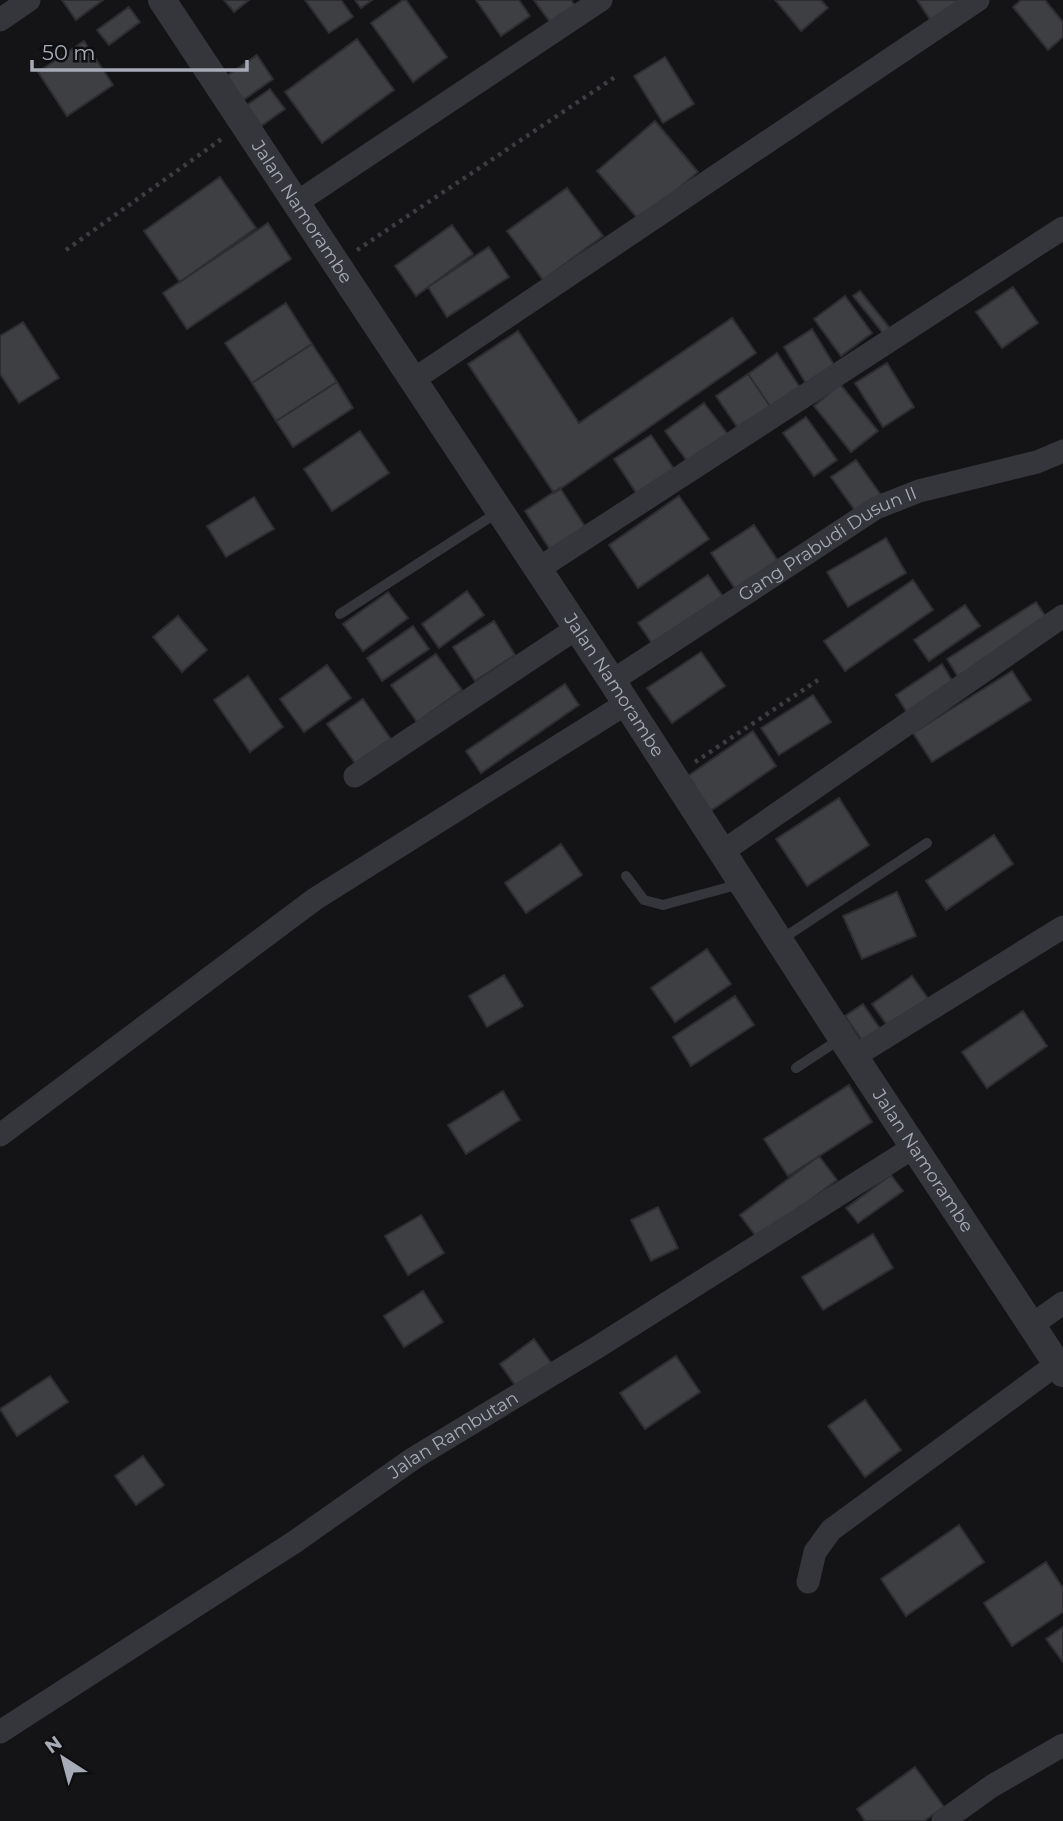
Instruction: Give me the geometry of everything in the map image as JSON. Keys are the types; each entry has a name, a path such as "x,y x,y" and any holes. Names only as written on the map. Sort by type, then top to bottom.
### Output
{"street":[{"path":"0,20 29,0"},
{"name":"Jalan Namorambe","path":"162,0 577,628 1060,1368"},
{"path":"296,203 601,0"},
{"path":"413,380 978,0"},
{"path":"538,569 1063,228"},
{"name":"Gang Prabudi Dusun II","path":"0,1135 315,899 619,692 876,508 919,491 1037,463 1063,451"},
{"path":"722,852 1063,616"},
{"path":"355,776 577,628"},
{"path":"848,1047 1063,927"},
{"name":"Jalan Rambutan","path":"0,1732 293,1543 414,1458 608,1340 914,1147"},
{"path":"1032,1325 1063,1303"},
{"path":"808,1582 815,1552 831,1530 1060,1368"},
{"path":"943,1821 992,1786 1063,1745"}],"lane":[{"path":"340,614 500,511"},
{"path":"779,941 927,843"},
{"path":"626,876 644,900 663,905 742,883"},
{"path":"796,1068 848,1047"}],"path":[{"path":"336,264 615,77"},
{"path":"66,250 243,124"},
{"path":"674,776 817,680"}],"building":[{"path":"62,0 103,0 76,20"},
{"path":"224,0 249,0 234,12"},
{"path":"305,0 341,0 353,17 329,33"},
{"path":"355,0 372,0 361,8"},
{"path":"406,0 447,57 413,82 371,23"},
{"path":"476,0 519,0 530,16 501,36"},
{"path":"534,0 571,0 576,7 552,25"},
{"path":"775,0 821,0 828,8 801,31"},
{"path":"917,0 968,0 933,24"},
{"path":"1021,0 1045,0 1063,22 1063,37 1048,50 1013,7"},
{"path":"129,7 140,22 109,45 97,30"},
{"path":"357,39 394,90 322,143 285,92"},
{"path":"84,41 113,85 67,116 38,72"},
{"path":"257,55 273,79 242,101 225,77"},
{"path":"665,57 694,104 663,123 634,76"},
{"path":"270,89 285,109 261,126 247,105"},
{"path":"655,121 698,172 640,221 597,171"},
{"path":"220,177 256,228 180,282 144,231"},
{"path":"567,188 603,236 543,280 507,231"},
{"path":"268,223 291,259 187,329 163,293"},
{"path":"452,225 473,254 416,296 395,266"},
{"path":"489,247 509,277 447,317 428,287"},
{"path":"1013,287 1038,323 1002,348 976,312"},
{"path":"860,291 893,332 886,337 853,296"},
{"path":"845,296 872,333 841,356 814,319"},
{"path":"286,303 312,344 252,383 225,343"},
{"path":"732,318 756,353 554,493 468,364 518,331 579,423"},
{"path":"23,322 59,378 19,403 0,374 0,336"},
{"path":"812,329 839,373 810,390 784,347"},
{"path":"312,344 337,382 276,421 252,383"},
{"path":"777,353 803,392 774,412 748,374"},
{"path":"887,363 914,407 883,427 855,383"},
{"path":"748,374 774,412 742,434 716,396"},
{"path":"337,382 353,408 293,447 276,421"},
{"path":"840,384 878,431 851,452 814,406"},
{"path":"704,403 729,436 690,465 665,431"},
{"path":"806,417 837,460 814,476 783,433"},
{"path":"360,431 389,473 332,511 304,469"},
{"path":"651,435 676,472 639,497 614,459"},
{"path":"856,460 881,495 856,512 831,477"},
{"path":"560,488 586,528 551,551 525,511"},
{"path":"679,496 709,539 638,588 609,545"},
{"path":"254,497 274,529 226,557 207,526"},
{"path":"754,525 780,564 738,593 711,553"},
{"path":"886,538 906,573 848,607 827,572"},
{"path":"708,575 726,601 656,649 638,623"},
{"path":"913,580 933,610 845,671 824,641"},
{"path":"467,591 484,615 439,648 422,624"},
{"path":"388,592 408,618 363,651 343,624"},
{"path":"1036,602 1050,623 960,680 947,659"},
{"path":"965,605 980,626 929,661 914,640"},
{"path":"178,616 207,650 182,672 153,637"},
{"path":"494,621 515,655 475,681 453,647"},
{"path":"413,626 429,649 382,681 367,658"},
{"path":"701,652 725,686 672,723 647,688"},
{"path":"436,654 462,690 417,722 391,685"},
{"path":"942,664 956,687 910,717 896,695"},
{"path":"327,665 351,698 304,732 280,699"},
{"path":"1012,671 1031,700 932,762 913,733"},
{"path":"248,676 283,727 250,752 214,700"},
{"path":"565,684 579,705 481,773 466,751"},
{"path":"813,695 831,722 779,755 761,728"},
{"path":"363,699 391,739 355,763 327,724"},
{"path":"753,731 776,766 709,812 685,778"},
{"path":"839,798 869,845 807,886 776,839"},
{"path":"994,835 1013,864 946,910 926,881"},
{"path":"561,844 582,875 526,913 505,883"},
{"path":"897,892 916,936 862,959 843,916"},
{"path":"707,949 731,984 675,1022 651,988"},
{"path":"504,975 523,1006 487,1027 469,996"},
{"path":"912,976 932,1004 892,1032 872,1004"},
{"path":"735,996 754,1025 691,1066 673,1037"},
{"path":"863,1004 881,1030 863,1042 845,1016"},
{"path":"1023,1011 1047,1046 987,1088 962,1052"},
{"path":"849,1085 872,1122 788,1176 764,1139"},
{"path":"503,1091 520,1120 466,1154 448,1125"},
{"path":"819,1156 837,1180 758,1239 740,1215"},
{"path":"891,1175 903,1191 858,1223 846,1208"},
{"path":"658,1207 678,1248 651,1261 631,1220"},
{"path":"421,1215 444,1253 408,1275 385,1236"},
{"path":"873,1234 893,1268 823,1310 802,1277"},
{"path":"423,1291 443,1322 404,1347 384,1316"},
{"path":"534,1339 554,1367 520,1392 500,1364"},
{"path":"676,1356 700,1392 645,1429 620,1393"},
{"path":"50,1376 68,1402 17,1436 0,1409"},
{"path":"865,1400 901,1450 865,1477 828,1426"},
{"path":"143,1456 164,1485 136,1505 115,1476"},
{"path":"959,1525 984,1562 906,1616 881,1579"},
{"path":"1046,1562 1063,1588 1063,1612 1012,1646 984,1603"},
{"path":"1063,1627 1063,1662 1046,1639"},
{"path":"915,1767 944,1807 924,1821 865,1821 857,1809"}]}
